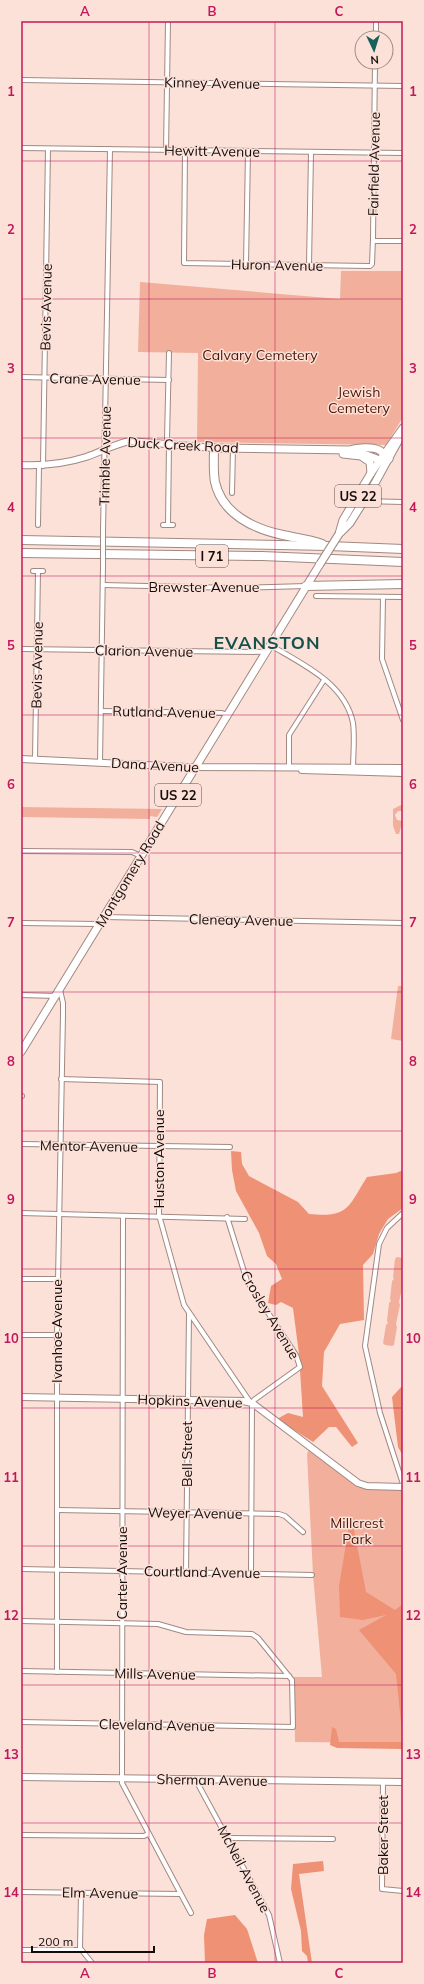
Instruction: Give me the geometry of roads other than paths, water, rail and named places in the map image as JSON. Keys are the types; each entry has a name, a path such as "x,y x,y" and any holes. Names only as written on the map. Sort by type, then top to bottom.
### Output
{"highway":[{"path":"214,448 216,484 226,503 236,515 260,529 285,536 311,539 329,546"},
{"name":"I 71","path":"21,540 329,546 403,549"},
{"name":"I 71","path":"21,553 262,556 403,562"},
{"path":"306,586 403,584"}],"main road":[{"name":"Montgomery Road","path":"21,1052 306,586 339,534 350,523 403,428"},
{"name":"Montgomery Road","path":"339,534 343,520 371,473 385,459 403,432"},
{"name":"Duck Creek Road","path":"214,448 349,450 385,459"},
{"path":"330,450 341,454 365,458 370,462 371,473"}],"street":[{"path":"166,150 168,21"},
{"name":"Fairfield Avenue","path":"370,266 372,264 373,241 375,70"},
{"name":"Kinney Avenue","path":"21,80 403,86"},
{"name":"Hewitt Avenue","path":"21,148 403,154"},
{"name":"Bevis Avenue","path":"38,525 45,377 48,149"},
{"name":"Trimble Avenue","path":"100,763 110,149"},
{"name":"Huron Avenue","path":"185,151 184,263 370,266"},
{"path":"246,264 248,152"},
{"path":"309,265 311,153"},
{"path":"373,241 403,241"},
{"path":"168,525 169,444 167,439 169,353"},
{"name":"Crane Avenue","path":"21,377 168,380"},
{"name":"Duck Creek Road","path":"21,465 41,466 74,461 130,441 214,448"},
{"path":"232,493 233,448"},
{"path":"363,501 403,502"},
{"name":"Bevis Avenue","path":"33,571 41,571 37,649 35,759"},
{"name":"Brewster Avenue","path":"103,585 236,588 306,586"},
{"path":"316,596 403,597"},
{"path":"383,597 382,659 403,720"},
{"path":"270,645 324,680 340,694 351,716 354,733 353,770"},
{"name":"Clarion Avenue","path":"21,649 266,652"},
{"path":"288,768 289,735 324,680"},
{"name":"Rutland Avenue","path":"101,711 222,713 227,715"},
{"name":"Dana Avenue","path":"21,759 195,767 288,768 314,771 403,768"},
{"name":"Dana Avenue","path":"353,770 403,773"},
{"path":"21,851 132,852 141,856"},
{"name":"Cleneay Avenue","path":"104,918 403,923"},
{"path":"21,923 99,924"},
{"path":"21,996 58,993"},
{"name":"Ivanhoe Avenue","path":"57,1672 56,1570 58,1214 63,1002 58,993"},
{"name":"Huston Avenue","path":"61,1079 160,1082 159,1215 184,1305 252,1403"},
{"name":"Mentor Avenue","path":"21,1144 230,1147"},
{"path":"21,1213 123,1216 159,1215 245,1219"},
{"path":"403,1213 387,1228 380,1244 365,1346 380,1413 403,1485"},
{"name":"Carter Avenue","path":"123,1216 121,1571 122,1779 123,1787 191,1914"},
{"name":"Crosley Avenue","path":"227,1217 247,1281 296,1355 300,1367 252,1403"},
{"path":"21,1279 58,1279"},
{"name":"Bell Street","path":"186,1572 186,1400 189,1313"},
{"path":"21,1335 57,1335"},
{"name":"Hopkins Avenue","path":"21,1397 243,1401 252,1403 358,1483 367,1486 403,1485"},
{"path":"251,1573 252,1403"},
{"name":"Weyer Avenue","path":"57,1510 281,1514 303,1532"},
{"name":"Courtland Avenue","path":"21,1569 312,1575"},
{"path":"21,1622 158,1624 186,1632 252,1634 258,1638 289,1676"},
{"name":"Mills Avenue","path":"21,1671 289,1676"},
{"name":"Cleveland Avenue","path":"21,1722 293,1727 292,1680 289,1676"},
{"name":"Sherman Avenue","path":"21,1777 403,1782"},
{"name":"McNeil Avenue","path":"199,1780 200,1786 269,1915 280,1963"},
{"name":"Baker Street","path":"383,1782 382,1889 403,1891"},
{"path":"21,1835 144,1836 148,1834"},
{"path":"228,1838 333,1839"},
{"name":"Elm Avenue","path":"21,1892 180,1894"},
{"path":"81,1893 81,1950 92,1963"},
{"path":"21,1950 81,1950"}],"district":[{"name":"EVANSTON","path":"267,642"}],"park label":[{"name":"Calvary Cemetery","path":"260,355"},
{"name":"Jewish Cemetery","path":"359,400"},
{"name":"Millcrest Park","path":"357,1532"}]}
